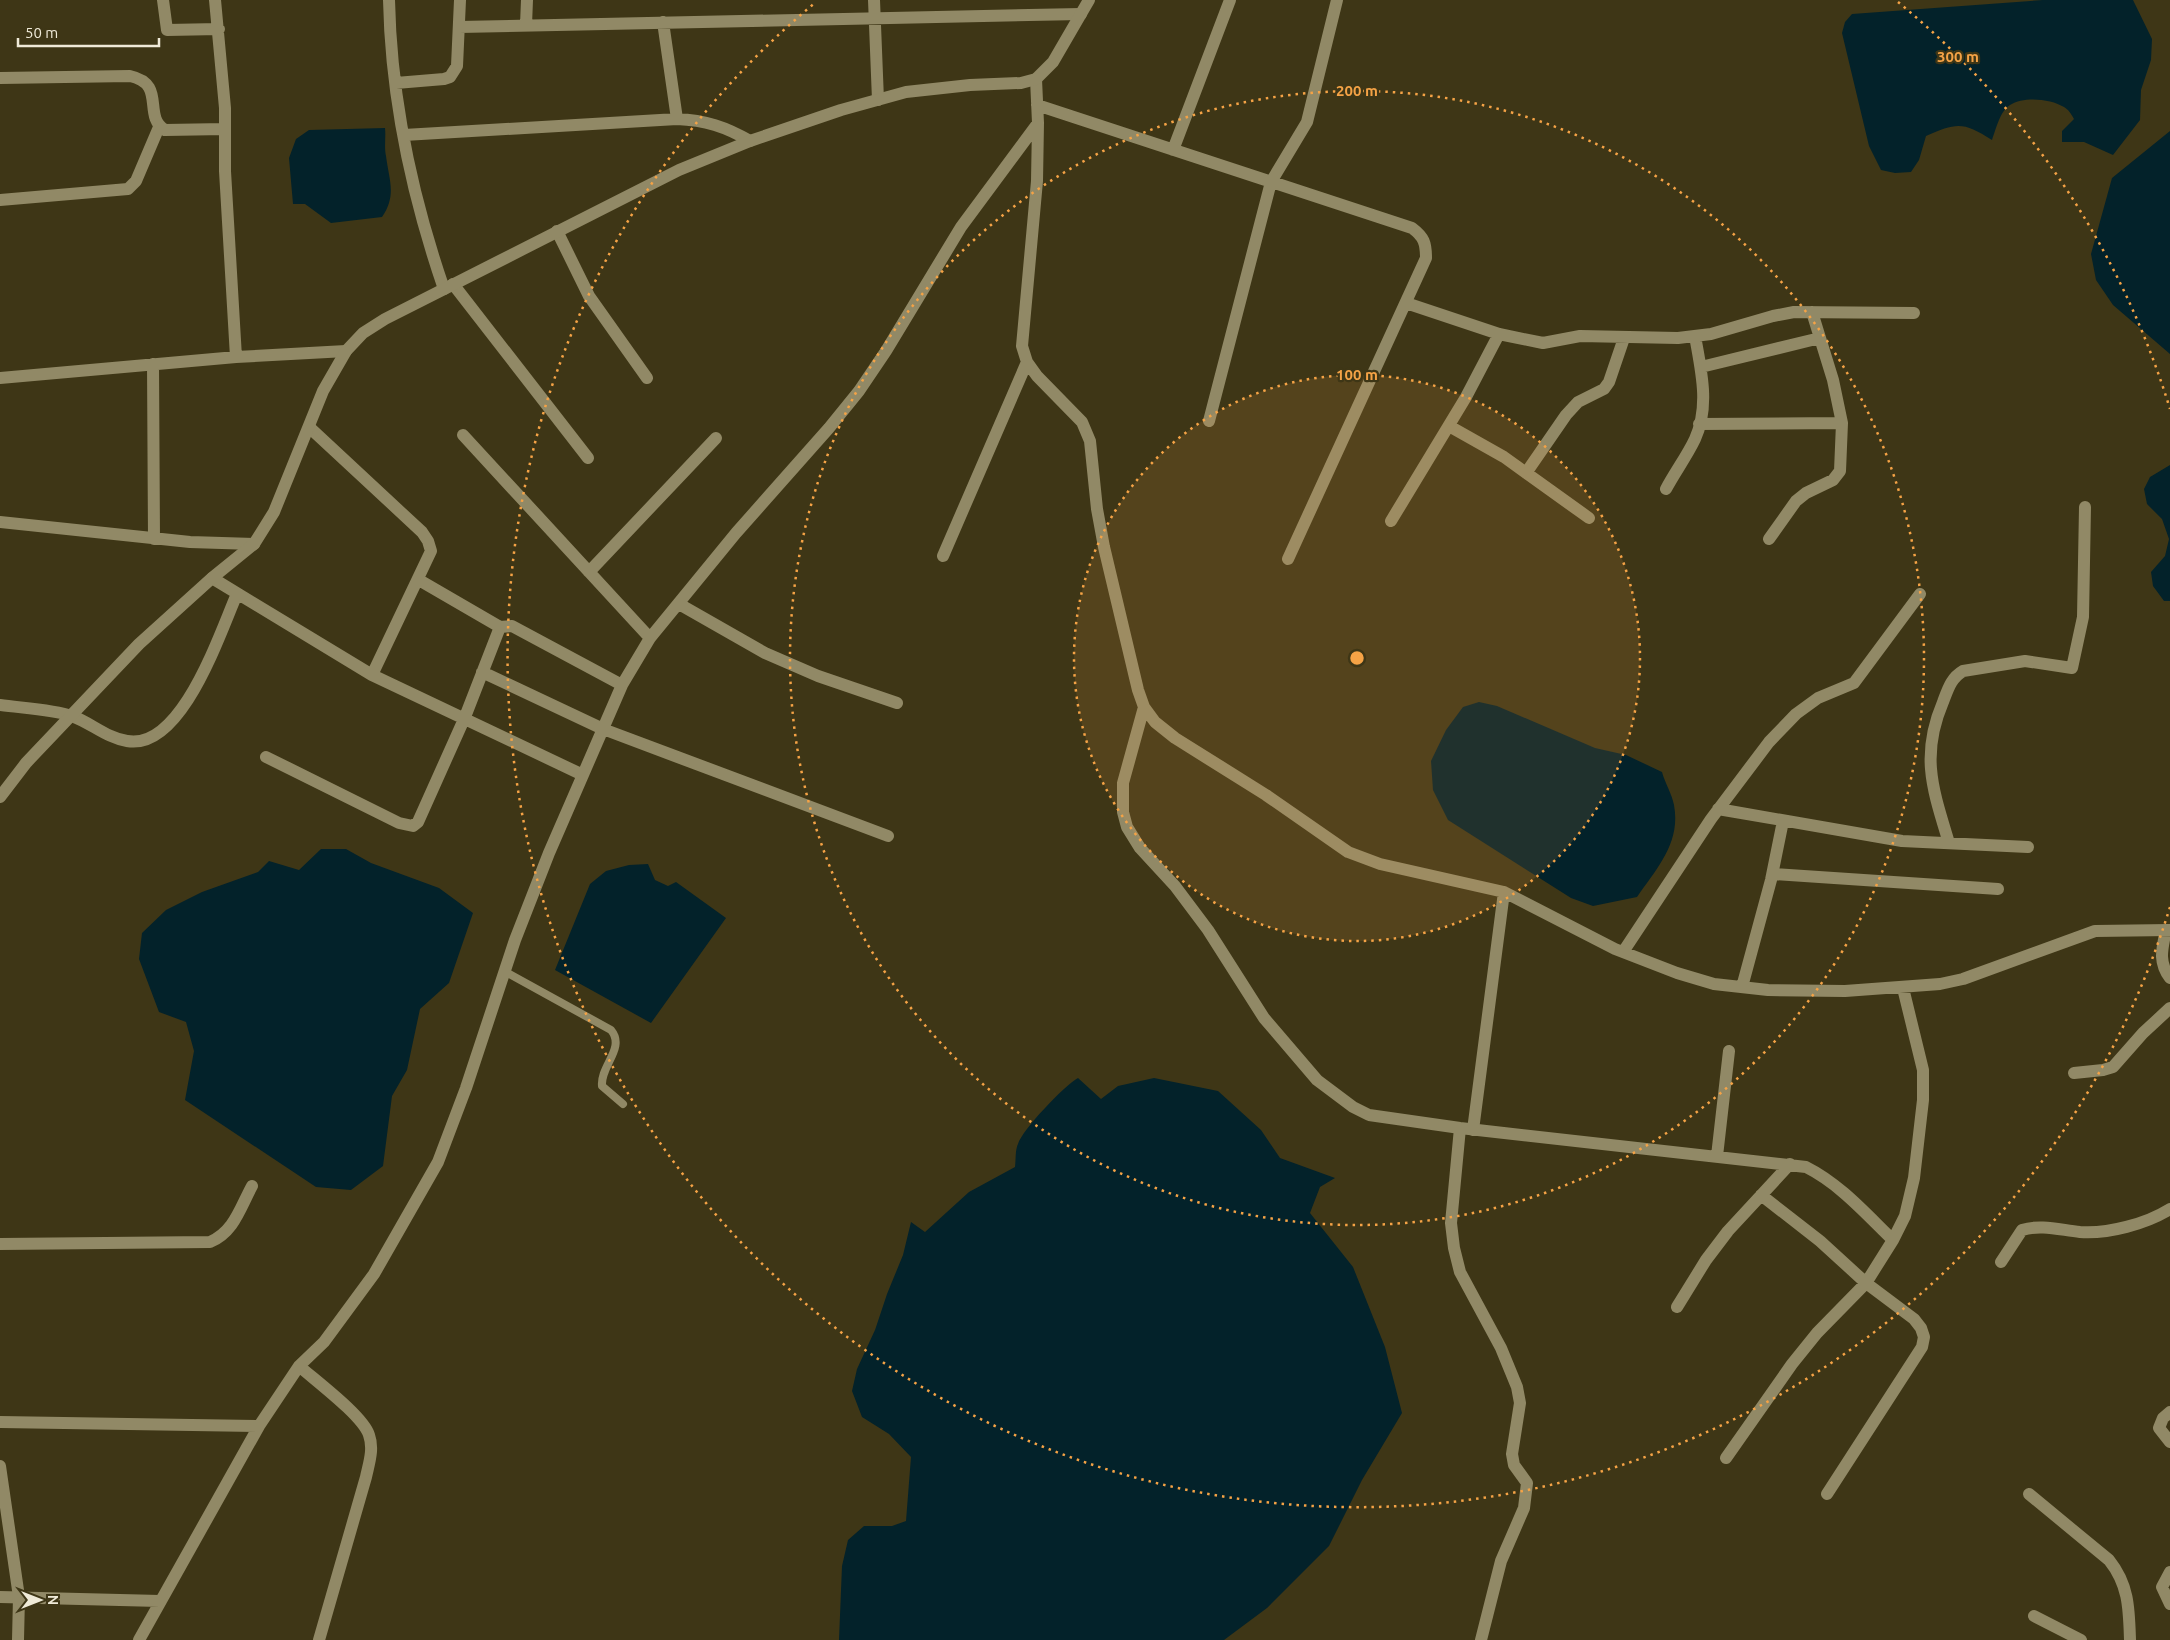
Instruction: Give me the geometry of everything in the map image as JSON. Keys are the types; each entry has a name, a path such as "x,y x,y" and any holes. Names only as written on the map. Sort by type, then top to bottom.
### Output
{"street":[{"path":"163,0 168,30 219,28"},
{"path":"215,0 219,28 225,129 236,357"},
{"path":"389,0 390,35 396,83 418,207 448,287 588,458"},
{"path":"396,83 450,77 457,66 460,0"},
{"path":"526,25 527,0"},
{"path":"874,0 878,100"},
{"path":"0,797 26,763 139,644 212,578 254,544 274,512 323,390 346,351 370,328 679,170 750,141 840,110 906,92 970,85 1021,83 1036,79 1053,62 1089,0"},
{"path":"1173,150 1230,0"},
{"path":"1209,421 1271,182 1307,122 1337,0"},
{"path":"459,27 1081,14"},
{"path":"664,22 677,119"},
{"path":"0,78 130,76 140,78 151,88 159,126 136,182 128,189 0,200"},
{"path":"1036,79 1038,122 1037,182 1022,346 1027,362 1037,376 1082,422 1090,441 1097,509 1104,547 1144,706 1155,722 1174,738 1266,795 1348,852 1380,864 1504,892 1622,952 1700,980 1768,990 1845,991 1902,988 1964,979 2095,931 2168,930 2161,950 2161,961 2170,978"},
{"path":"1037,105 1412,228 1422,235 1426,244 1426,258 1288,558"},
{"path":"404,135 677,119 713,123 750,141"},
{"path":"139,1640 259,1426 299,1366 324,1342 374,1274 438,1162 466,1088 504,971 542,870 622,685 650,638 736,533 859,391 886,351 961,227 1038,122"},
{"path":"159,126 171,131 225,129"},
{"path":"557,231 589,296 647,378"},
{"path":"1406,303 1499,334 1543,343 1580,336 1678,338 1711,334 1773,316 1812,312 1914,313"},
{"path":"1769,539 1796,501 1838,476 1842,423 1833,380 1812,312"},
{"path":"1392,521 1449,426 1499,334"},
{"path":"1666,489 1695,438 1703,403 1701,367 1695,336"},
{"path":"1526,473 1566,414 1578,402 1604,388 1609,382 1624,338"},
{"path":"1701,367 1820,338"},
{"path":"0,378 236,357 346,351"},
{"path":"943,556 1027,362"},
{"path":"153,364 154,539"},
{"path":"1699,424 1842,423"},
{"path":"1449,426 1504,457 1589,518"},
{"path":"309,427 422,532 428,541 431,551 419,580 372,675"},
{"path":"463,435 650,638"},
{"path":"589,572 716,438"},
{"path":"1949,843 1936,800 1930,763 1930,744 1936,719 1955,676 1963,671 2025,661 2072,668 2083,617 2085,507"},
{"path":"0,522 154,539 254,544"},
{"path":"212,578 372,675 583,774"},
{"path":"419,580 500,627 512,626 622,685"},
{"path":"0,705 71,716 115,738 130,742 148,738 166,726 182,710 195,689 237,594"},
{"path":"1622,952 1718,809 1769,742 1796,714 1818,698 1854,682 1920,594"},
{"path":"678,604 765,653 818,676 897,702"},
{"path":"266,757 398,823 413,826 418,822 465,717 500,627"},
{"path":"482,672 603,729 888,836"},
{"path":"1144,706 1123,783 1123,812 1127,827 1140,848 1175,886 1208,930 1264,1018 1317,1080 1352,1107 1369,1114 1467,1129 1806,1167 1821,1175 1851,1199 1893,1240"},
{"path":"1718,809 1894,840 2028,847"},
{"path":"1742,987 1773,874 1783,821"},
{"path":"1773,874 1998,889"},
{"path":"1481,1640 1501,1561 1524,1508 1527,1483 1514,1465 1512,1454 1520,1403 1517,1388 1501,1348 1460,1272 1454,1248 1451,1223 1504,892"},
{"path":"1726,1458 1792,1364 1818,1333 1866,1283 1893,1240 1905,1216 1914,1178 1923,1100 1923,1070 1902,988"},
{"path":"2074,1073 2104,1070 2113,1067 2143,1033 2170,1008"},
{"path":"1717,1156 1729,1051"},
{"path":"1676,1306 1706,1260 1728,1231 1790,1164"},
{"path":"0,1244 210,1242 223,1236 232,1225 252,1186"},
{"path":"1761,1195 1820,1241 1866,1283 1914,1319 1921,1328 1924,1337 1922,1347 1827,1494"},
{"path":"2001,1262 2022,1230 2044,1227 2082,1232 2105,1230 2156,1217 2170,1209"},
{"path":"299,1366 361,1421 369,1434 372,1452 319,1640"},
{"path":"2170,1412 2163,1418 2159,1428 2170,1442"},
{"path":"0,1422 259,1426"},
{"path":"0,1466 19,1597 18,1640"},
{"path":"2029,1494 2109,1560 2119,1573 2125,1587 2129,1608 2130,1640"},
{"path":"2170,1572 2166,1576 2162,1587 2164,1596 2170,1604"},
{"path":"0,1597 160,1600"},
{"path":"2034,1616 2082,1640"}],"lane":[{"path":"504,971 611,1030 616,1036 617,1042 602,1071 602,1086 623,1104"}],"water":[{"path":"2043,0 2133,0 2152,39 2151,60 2141,90 2140,120 2113,155 2084,142 2062,142 2062,131 2074,119 2070,112 2059,104 2045,100 2023,100 2010,105 2004,111 1992,140 1967,127 1953,126 1945,128 1926,136 1919,160 1911,172 1895,173 1881,170 1869,146 1842,33 1845,22 1852,14"},
{"path":"385,128 385,153 391,194 387,209 382,217 331,223 305,204 293,204 289,158 296,139 309,130"},
{"path":"2170,131 2170,354 2113,305 2096,280 2091,254 2112,178"},
{"path":"2170,465 2170,601 2164,601 2153,586 2151,572 2165,556 2169,539 2162,519 2147,504 2144,489 2150,477"},
{"path":"1479,702 1497,706 1595,748 1626,755 1662,772 1674,805 1674,831 1666,854 1637,897 1593,906 1571,898 1448,820 1433,790 1431,761 1446,730 1463,707"},
{"path":"321,849 346,849 371,863 439,888 473,913 449,983 420,1009 407,1070 392,1096 383,1166 351,1190 316,1187 185,1100 194,1051 186,1022 159,1012 139,959 142,933 166,910 202,892 258,872 269,861 299,870"},
{"path":"648,864 655,880 668,886 676,882 726,918 651,1023 555,970 590,884 606,871 629,865"},
{"path":"1078,1078 1101,1099 1118,1086 1154,1078 1218,1091 1261,1130 1280,1158 1335,1178 1320,1187 1310,1213 1353,1267 1385,1347 1402,1413 1362,1480 1329,1546 1267,1608 1224,1640 839,1640 842,1566 848,1540 864,1526 892,1526 906,1521 911,1457 889,1434 862,1417 852,1391 857,1369 875,1330 903,1255 911,1222 925,1232 969,1192 1015,1167 1017,1146 1021,1137 1054,1098"}]}
